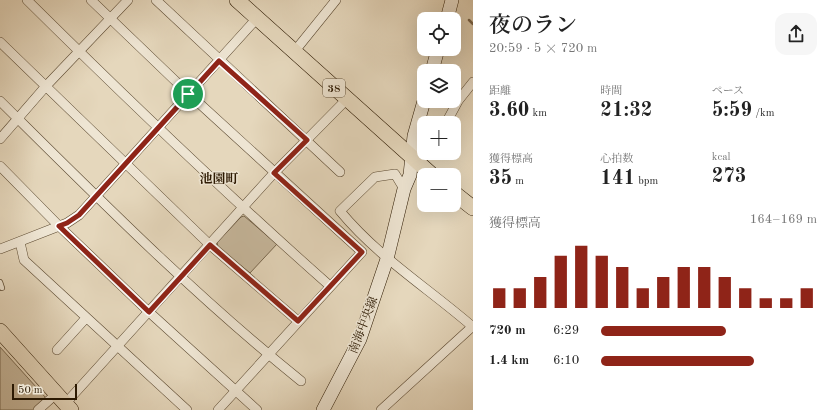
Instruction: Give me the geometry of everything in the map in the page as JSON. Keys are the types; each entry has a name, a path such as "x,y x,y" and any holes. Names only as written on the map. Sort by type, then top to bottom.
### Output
{"main road":[{"name":"38","path":"243,2 294,52 424,168"},
{"path":"461,199 473,208"},
{"path":"0,331 64,403"}],"street":[{"path":"27,0 158,129 243,209 330,286"},
{"path":"91,0 188,94 362,252 218,410"},
{"path":"0,139 46,86 128,0"},
{"path":"156,0 219,61 307,140 340,172"},
{"path":"294,52 336,0"},
{"path":"449,12 452,0"},
{"path":"0,249 67,223 79,215 258,17"},
{"path":"0,42 210,245 298,321"},
{"path":"450,116 458,101 473,82"},
{"path":"38,410 64,403 149,312 274,173 347,98"},
{"path":"0,101 96,196 181,276 268,354 301,381"},
{"path":"413,158 414,136 422,108"},
{"name":"南海中央線","path":"323,410 360,338 387,259 404,189 410,175 413,158"},
{"path":"0,166 59,226 149,312 257,410"},
{"path":"329,223 375,177 395,174 404,189"},
{"path":"340,211 358,233 387,259 473,326 381,410"},
{"path":"20,242 24,260 187,410"},
{"path":"57,350 86,318"}],"lane":[{"path":"0,282 2,288"}],"shaded area":[{"path":"244,216 277,244 250,273 218,247 217,242 241,217"},
{"path":"0,347 46,398 33,410 0,410"}],"waterway":[{"path":"469,20 473,24"}],"district":[{"name":"池園町","path":"219,178"}],"route":[{"path":"219,61 307,140 274,173 362,252 298,321 210,245 149,312 59,226 67,223 79,215 188,94 219,61"}]}
